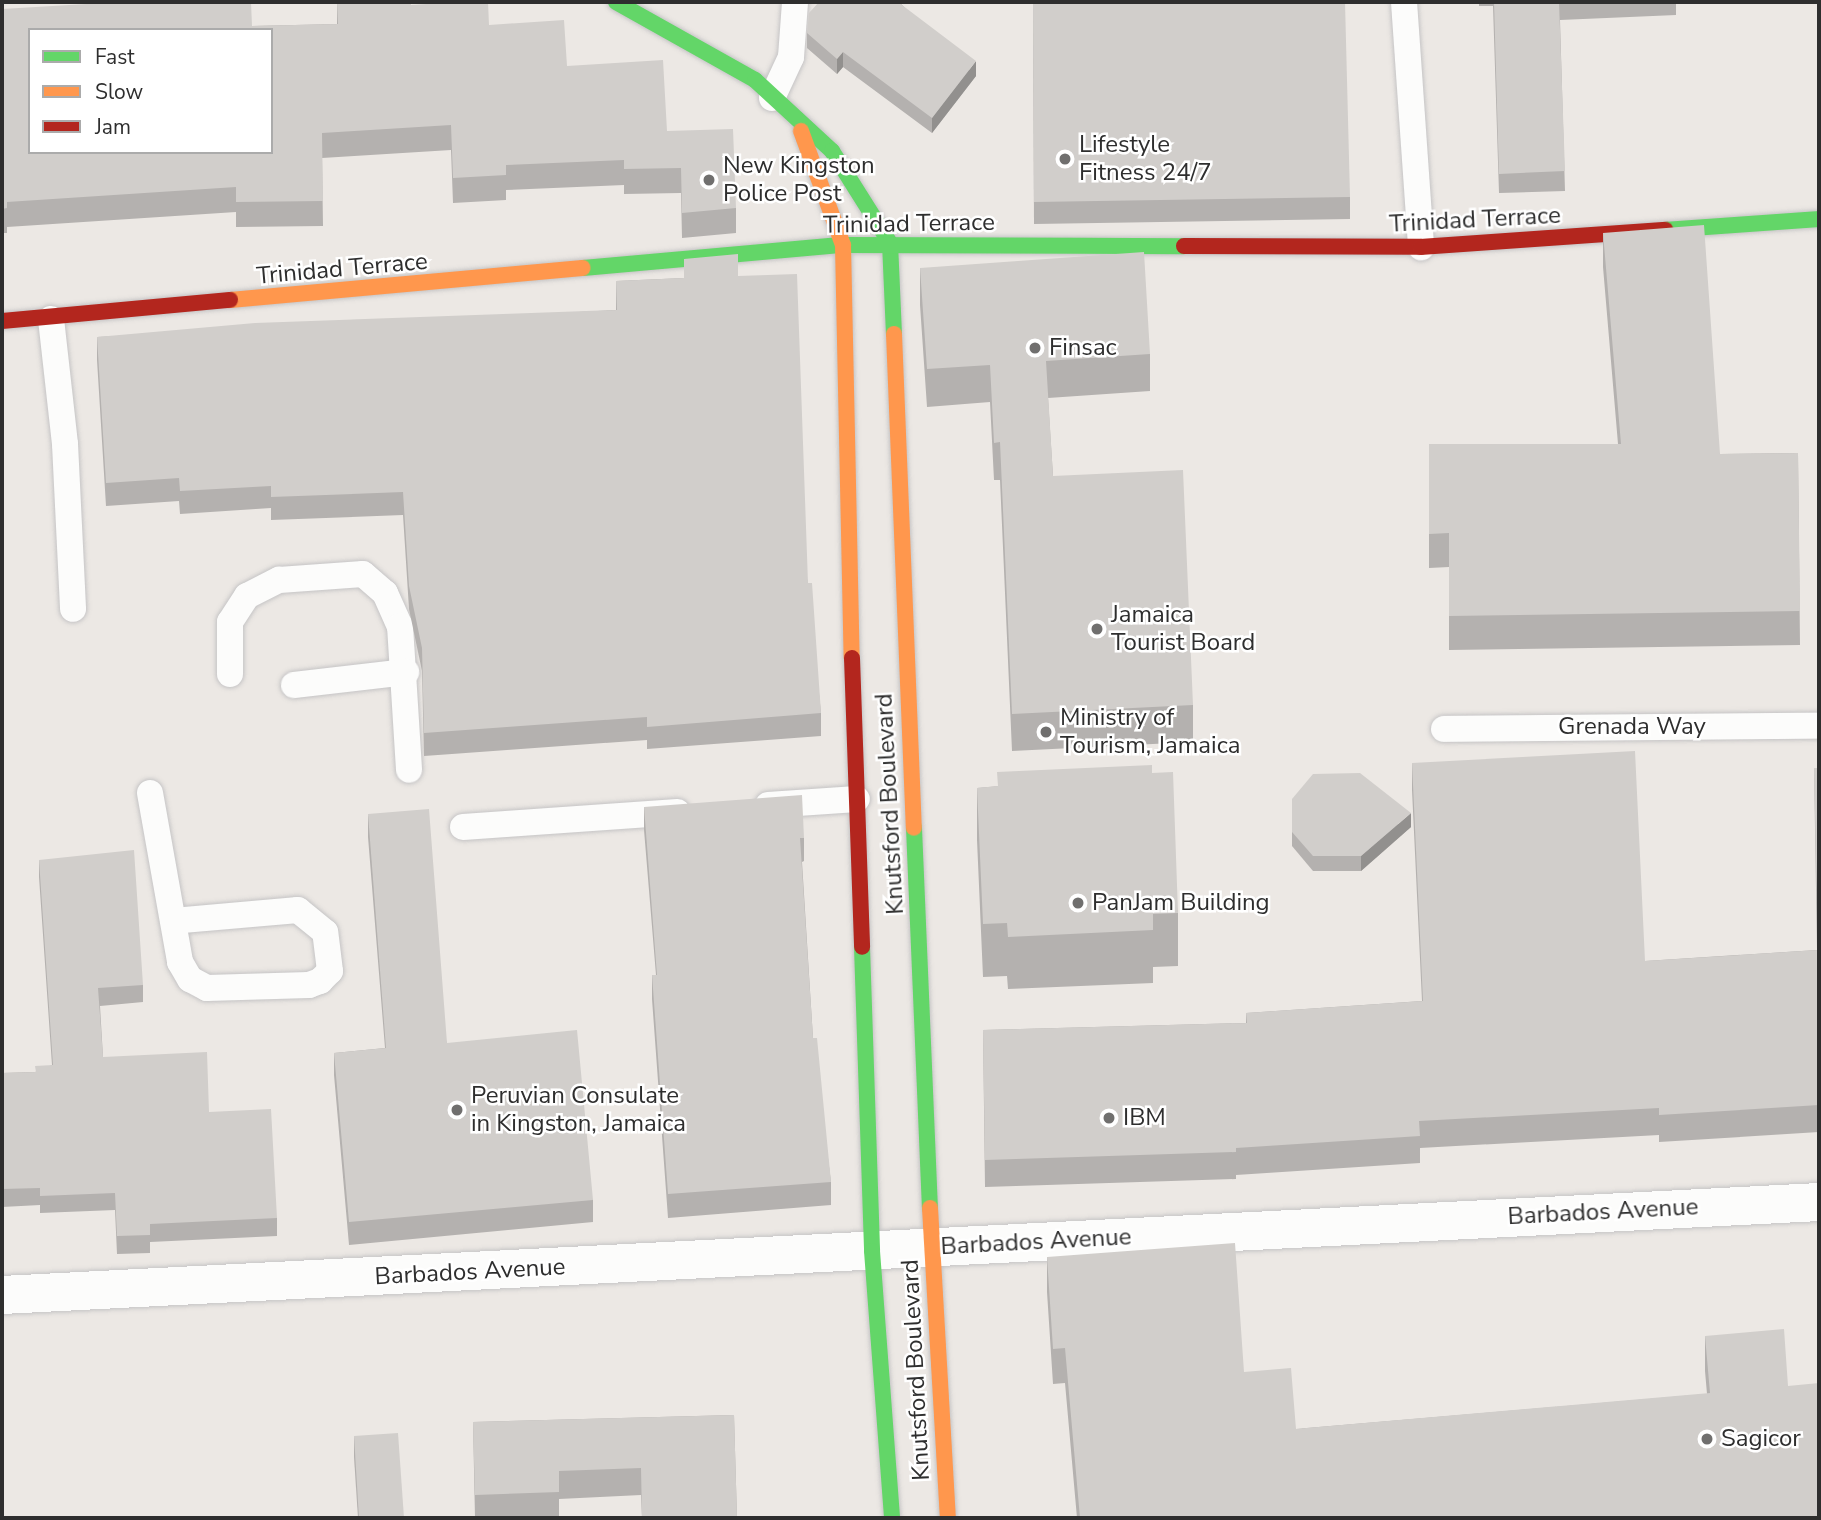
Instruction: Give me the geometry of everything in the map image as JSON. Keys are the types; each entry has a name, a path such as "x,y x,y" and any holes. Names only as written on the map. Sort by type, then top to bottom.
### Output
{"main road":[{"name":"Knutsford Boulevard","path":"616,2 648,17 755,80 832,151 890,243 932,1248 948,1518"},
{"path":"648,17 660,2"},
{"name":"Knutsford Boulevard","path":"796,119 843,245 872,1251 892,1518"},
{"name":"Trinidad Terrace","path":"2,321 51,319 843,245 890,243 1421,247 1819,219"}],"street":[{"name":"Barbados Avenue","path":"2,1295 1819,1202"}],"lane":[{"path":"772,97 791,57 795,2"},
{"path":"1404,2 1421,247"},
{"path":"51,319 65,444 73,609"},
{"path":"230,674 230,622 247,596 279,580 341,573 363,574 385,593 400,626 406,672 410,770"},
{"path":"294,685 406,672"},
{"name":"Grenada Way","path":"1444,729 1819,726"},
{"path":"150,793 180,962 190,979 207,988 309,985 320,981 330,971 325,932 299,910 173,921"},
{"path":"748,806 857,799"},
{"path":"463,827 708,809"}],"building":[{"path":"120,2 251,2 252,26 338,24 337,2 411,2 411,5 488,2 489,25 564,20 567,66 663,60 667,131 733,129 736,208 682,213 681,168 624,169 624,160 506,165 506,175 453,178 451,125 322,133 323,201 236,202 236,187 7,202 7,208 2,209 2,9"},
{"path":"819,2 898,2 976,61 932,118 843,52 837,59 807,33 809,13"},
{"path":"1033,2 1345,2 1350,197 1034,202"},
{"path":"1494,2 1559,2 1565,171 1499,174"},
{"path":"1704,225 1720,454 1798,453 1800,611 1449,616 1449,533 1429,534 1429,444 1621,444 1603,233"},
{"path":"1144,252 1150,354 1046,361 1053,476 1183,470 1193,705 1012,714 1000,442 994,443 990,365 927,369 920,268"},
{"path":"738,254 738,276 797,274 808,583 812,583 821,713 647,727 647,717 424,733 422,648 409,586 403,492 271,497 271,486 180,491 179,478 106,483 97,337 255,323 617,310 616,281 684,278 684,259"},
{"path":"1635,751 1645,961 1818,950 1814,768 1819,768 1819,1105 1659,1115 1659,1108 1419,1121 1420,1136 1236,1148 1236,1152 985,1160 983,1030 1247,1023 1246,1013 1423,1001 1412,763"},
{"name":"PanJam Building","path":"1152,765 1152,773 1173,772 1178,913 1153,914 1153,930 1008,937 1007,923 983,924 977,788 998,786 997,772"},
{"path":"1360,773 1411,813 1361,856 1313,856 1292,832 1292,799 1313,774"},
{"path":"802,795 804,838 800,838 813,1038 817,1038 831,1182 668,1194 652,975 657,975 644,807"},
{"path":"429,809 447,1043 577,1030 593,1200 349,1222 334,1053 386,1048 368,814"},
{"path":"134,850 143,985 98,988 103,1057 207,1052 209,1112 271,1109 277,1218 150,1224 150,1235 117,1236 115,1193 40,1196 40,1188 2,1189 2,1073 36,1072 35,1066 53,1065 39,860"},
{"path":"1235,1243 1244,1372 1291,1368 1296,1429 1710,1393 1705,1336 1784,1329 1788,1386 1819,1383 1819,1518 1080,1518 1065,1348 1053,1349 1047,1257"},
{"path":"734,1415 737,1518 642,1518 641,1468 559,1471 559,1492 475,1495 473,1422"},
{"path":"398,1433 404,1518 359,1518 354,1436"}],"traffic: fast":[{"path":"616,2 755,80 832,151 890,243 894,334"},
{"path":"1665,230 1819,219"},
{"path":"583,268 843,245 1184,246"},
{"path":"914,828 930,1208"},
{"path":"862,947 872,1251 892,1518"}],"traffic: slow":[{"path":"801,131 843,245 852,658"},
{"path":"230,300 583,268"},
{"path":"894,334 914,828"},
{"path":"930,1208 948,1518"}],"traffic: jam":[{"path":"1184,246 1421,247 1665,230"},
{"path":"2,321 230,300"},
{"path":"852,658 862,947"}],"place":[{"name":"Lifestyle Fitness 24/7","path":"1065,159"},
{"name":"New Kingston Police Post","path":"709,180"},
{"name":"Finsac","path":"1035,348"},
{"name":"Jamaica Tourist Board","path":"1097,629"},
{"name":"Ministry of Tourism, Jamaica","path":"1046,732"},
{"name":"PanJam Building","path":"1078,903"},
{"name":"Peruvian Consulate in Kingston, Jamaica","path":"457,1110"},
{"name":"IBM","path":"1109,1118"},
{"name":"Sagicor","path":"1707,1439"}]}
